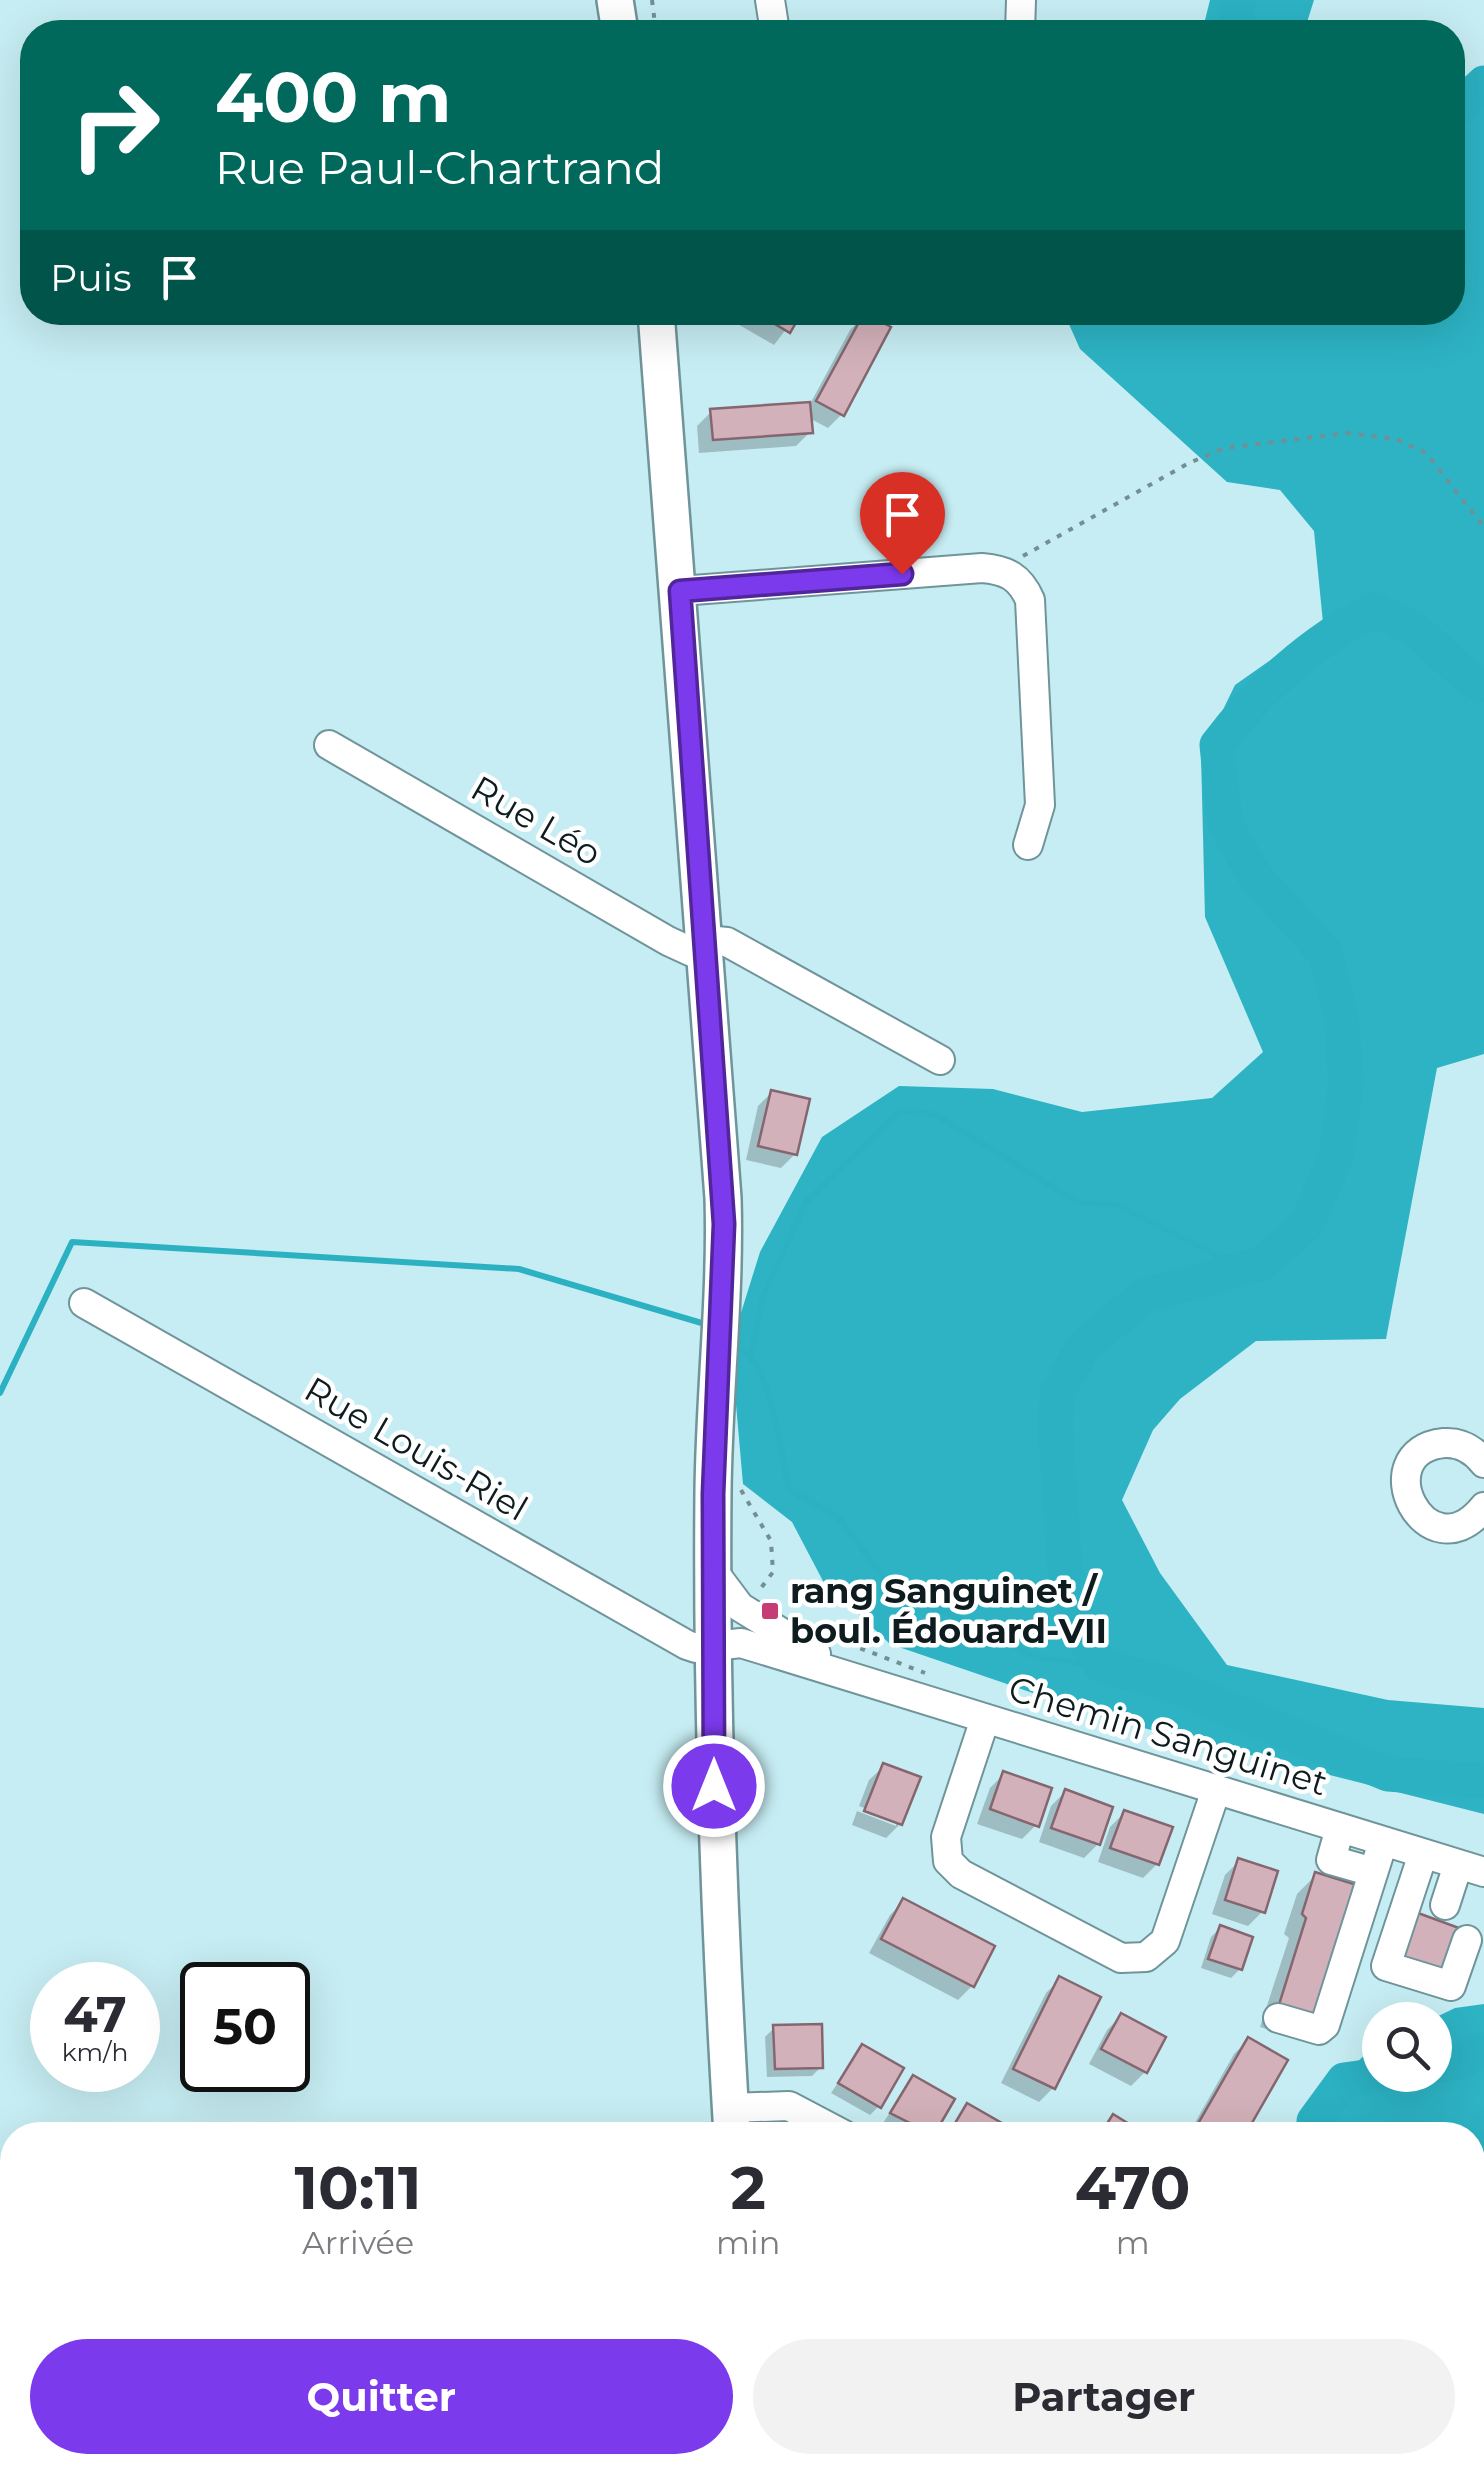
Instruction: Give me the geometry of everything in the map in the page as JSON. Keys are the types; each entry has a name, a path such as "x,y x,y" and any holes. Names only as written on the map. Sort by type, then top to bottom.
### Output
{"main road":[{"path":"657,325 707,946 724,1246 713,1572 714,1786 731,2121"}],"street":[{"path":"680,591 1002,570 1022,581 1030,600 1040,805 1028,845"},
{"name":"Rue Léo","path":"330,745 668,940 692,952 727,942 940,1060"},
{"name":"Rue Louis-Riel","path":"84,1303 674,1638 696,1648 714,1644"},
{"path":"1482,1455 1452,1443 1425,1449 1408,1471 1405,1485 1414,1511 1437,1526 1464,1524 1484,1507"},
{"path":"713,1572 740,1607 841,1674"},
{"name":"Chemin Sanguinet","path":"714,1644 740,1644 1471,1868"},
{"path":"985,1719 946,1838 948,1861 961,1874 1121,1958 1146,1957 1165,1941 1216,1790"},
{"path":"1340,1828 1330,1860 1373,1872"},
{"path":"1278,2018 1314,2030 1324,2028 1383,1842"},
{"path":"1423,1854 1386,1966 1450,1986 1468,1940"},
{"path":"1445,1905 1471,1868"},
{"path":"731,2121 789,2106 813,2122"}],"path":[{"path":"1002,570 1188,463 1225,448 1347,433 1396,439 1426,453 1484,527"},
{"path":"751,1594 761,1600"},
{"path":"821,1634 938,1678"}],"shaded area":[{"path":"1210,0 1314,0 1308,20 1205,20"},
{"path":"1484,81 1484,1054 1437,1068 1386,1339 1256,1341 1180,1399 1153,1430 1122,1500 1160,1573 1227,1665 1388,1700 1484,1708 1484,1814 1112,1720 890,1644 823,1581 792,1522 743,1484 732,1359 740,1316 760,1252 822,1137 899,1086 993,1089 1082,1112 1212,1098 1263,1052 1205,917 1201,755 1235,685 1323,623 1314,531 1280,490 1227,482 1080,349 1069,325 1465,325 1465,91"},
{"path":"1484,2004 1484,2122 1318,2122 1320,2101 1362,2057 1362,2092 1452,2092 1452,2009"}],"building":[{"path":"777,325 795,325 790,333"},
{"path":"857,325 891,327 844,416 816,401"},
{"path":"810,402 813,433 713,440 710,409"},
{"path":"771,1090 810,1099 797,1155 758,1146"},
{"path":"883,1763 921,1777 902,1825 864,1811"},
{"path":"1003,1771 1052,1788 1039,1827 990,1809"},
{"path":"1065,1789 1113,1807 1100,1845 1051,1828"},
{"path":"1124,1810 1173,1827 1159,1865 1110,1848"},
{"path":"1238,1858 1278,1871 1265,1913 1225,1900"},
{"path":"1315,1872 1360,1886 1318,2020 1278,2008 1306,1918 1302,1914"},
{"path":"903,1898 995,1946 974,1987 881,1939"},
{"path":"1418,1913 1459,1928 1443,1971 1403,1957"},
{"path":"1220,1925 1253,1937 1242,1970 1208,1959"},
{"path":"1059,1976 1101,1997 1055,2089 1013,2069"},
{"path":"1121,2013 1166,2037 1147,2073 1101,2049"},
{"path":"822,2024 823,2068 775,2069 773,2025"},
{"path":"1248,2037 1288,2060 1252,2122 1199,2122"},
{"path":"862,2044 904,2068 881,2108 838,2083"},
{"path":"913,2075 955,2099 942,2122 908,2122 890,2113"},
{"path":"967,2103 1000,2122 956,2122"},
{"path":"1113,2114 1126,2122 1108,2122"}],"waterway":[{"path":"1237,20 1238,0"},
{"path":"1465,101 1484,83"},
{"path":"1484,685 1468,678 1414,628 1374,610 1329,636 1288,668 1217,745 1225,824 1255,876 1325,953 1341,1015 1346,1081 1337,1153 1307,1224 1262,1263 1144,1296 1084,1346 1058,1391 1055,1424 1065,1568 1080,1631 1101,1665 1171,1685 1388,1774 1484,1781"},
{"path":"751,1355 763,1297 806,1202 901,1110 936,1115 1077,1202 1116,1205 1218,1256 1262,1263"},
{"path":"0,1393 72,1242 519,1269 705,1324"},
{"path":"742,1350 752,1359 768,1393 789,1490 837,1516 888,1583 1035,1657 1101,1665"},
{"path":"1452,2063 1484,2050"},
{"path":"1314,2122 1344,2080 1362,2078"}],"place":[{"name":"rang Sanguinet / boul. Édouard-VII","path":"770,1611"}],"route":[{"path":"714,1786 713,1494 724,1224 680,591 902,574"}]}
